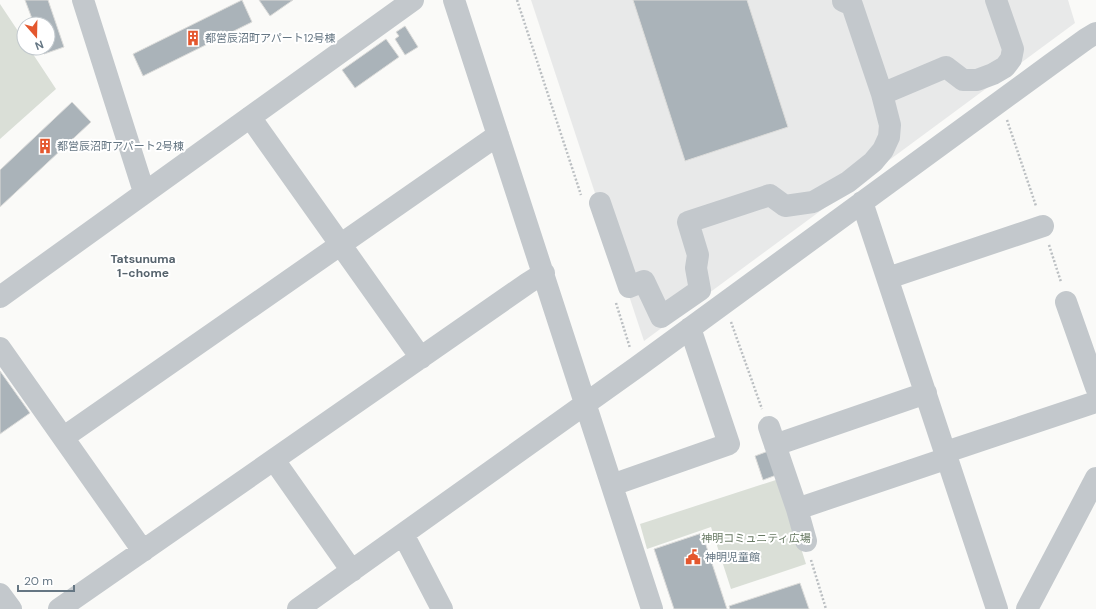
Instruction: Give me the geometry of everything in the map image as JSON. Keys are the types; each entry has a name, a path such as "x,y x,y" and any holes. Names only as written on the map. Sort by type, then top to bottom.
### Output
{"street":[{"path":"83,0 144,192"},
{"path":"3,288 144,192 413,0"},
{"path":"454,0 652,609"},
{"path":"592,202 629,287 644,281 661,317 700,290 696,268 698,255 688,222 770,195 786,206 813,202 848,182 873,162 883,150 889,137 890,125 882,94 852,5 844,2 843,0"},
{"path":"882,94 946,67 964,80 977,80 993,74 1005,67 1010,59 1013,49 996,0"},
{"path":"310,606 352,570 586,404 1080,43 1096,33"},
{"path":"250,117 421,358"},
{"path":"64,437 498,135"},
{"path":"862,202 997,609"},
{"path":"888,278 1043,226"},
{"path":"59,609 544,273"},
{"path":"1066,302 1096,387"},
{"path":"612,484 729,444 690,328"},
{"path":"0,348 143,551"},
{"path":"806,541 797,509 772,436 926,393"},
{"path":"797,509 1096,402"},
{"path":"274,460 352,570"},
{"path":"1027,609 1096,478"},
{"path":"403,534 442,609"},
{"path":"0,594 11,609"}],"path":[{"path":"517,0 592,202"},
{"path":"1001,101 1067,299 1066,302"},
{"path":"614,298 637,367"},
{"path":"724,302 772,436"},
{"path":"806,541 826,609"}],"shaded area":[{"path":"531,0 1068,0 1075,23 644,341"}],"green space":[{"path":"0,4 16,28 16,56 34,56 56,89 0,139"},
{"name":"神明コミュニティ広場","path":"779,479 806,564 731,589 711,527 647,549 640,524"}],"building":[{"path":"25,0 48,0 53,16 31,16"},
{"name":"都営辰沼町アパート12号棟","path":"242,0 252,22 143,76 133,54"},
{"path":"259,0 293,0 270,16"},
{"path":"633,0 747,0 788,127 685,161"},
{"path":"56,24 64,47 56,50"},
{"path":"405,26 418,47 405,55 395,39 399,36 396,32"},
{"path":"386,39 399,57 355,88 342,70"},
{"name":"都営辰沼町アパート2号棟","path":"72,102 91,122 0,207 0,170"},
{"path":"0,371 30,413 0,434"},
{"path":"771,450 779,474 763,480 755,456"},
{"path":"702,533 727,609 674,609 654,549"},
{"path":"800,583 809,609 730,609 729,606"}],"place":[{"name":"都営辰沼町アパート12号棟","path":"193,38"},
{"name":"都営辰沼町アパート2号棟","path":"45,146"},
{"name":"神明児童館","path":"693,557"}],"district":[{"name":"Tatsunuma 1-chome","path":"143,266"}]}
